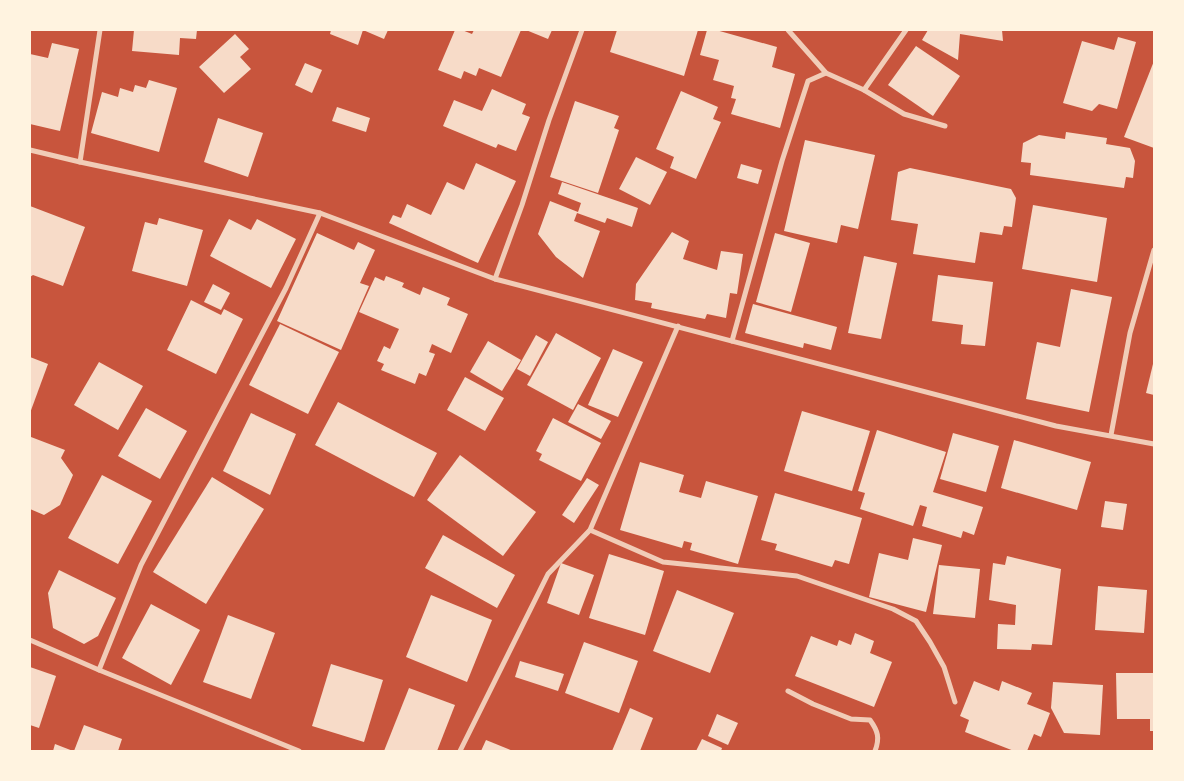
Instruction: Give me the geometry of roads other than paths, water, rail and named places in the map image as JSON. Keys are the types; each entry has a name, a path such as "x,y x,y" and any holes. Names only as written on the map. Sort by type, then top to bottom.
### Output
{"street":[{"path":"80,162 100,30"},
{"path":"495,278 522,206 549,120 582,30"},
{"path":"788,30 826,73 864,90 904,114 944,126"},
{"path":"864,90 906,30"},
{"path":"732,341 782,161 808,81 826,73"},
{"path":"30,150 320,213 495,278 1056,426 1154,444"},
{"path":"99,670 141,565 286,288 320,213"},
{"path":"1111,435 1130,333 1154,250"},
{"path":"460,751 548,574 590,530 678,326"},
{"path":"590,530 663,562 796,576 893,609 916,621 944,667 955,702"},
{"path":"30,640 299,751"},
{"path":"788,691 813,704 851,719 870,720 878,730 878,742 875,751"}]}
